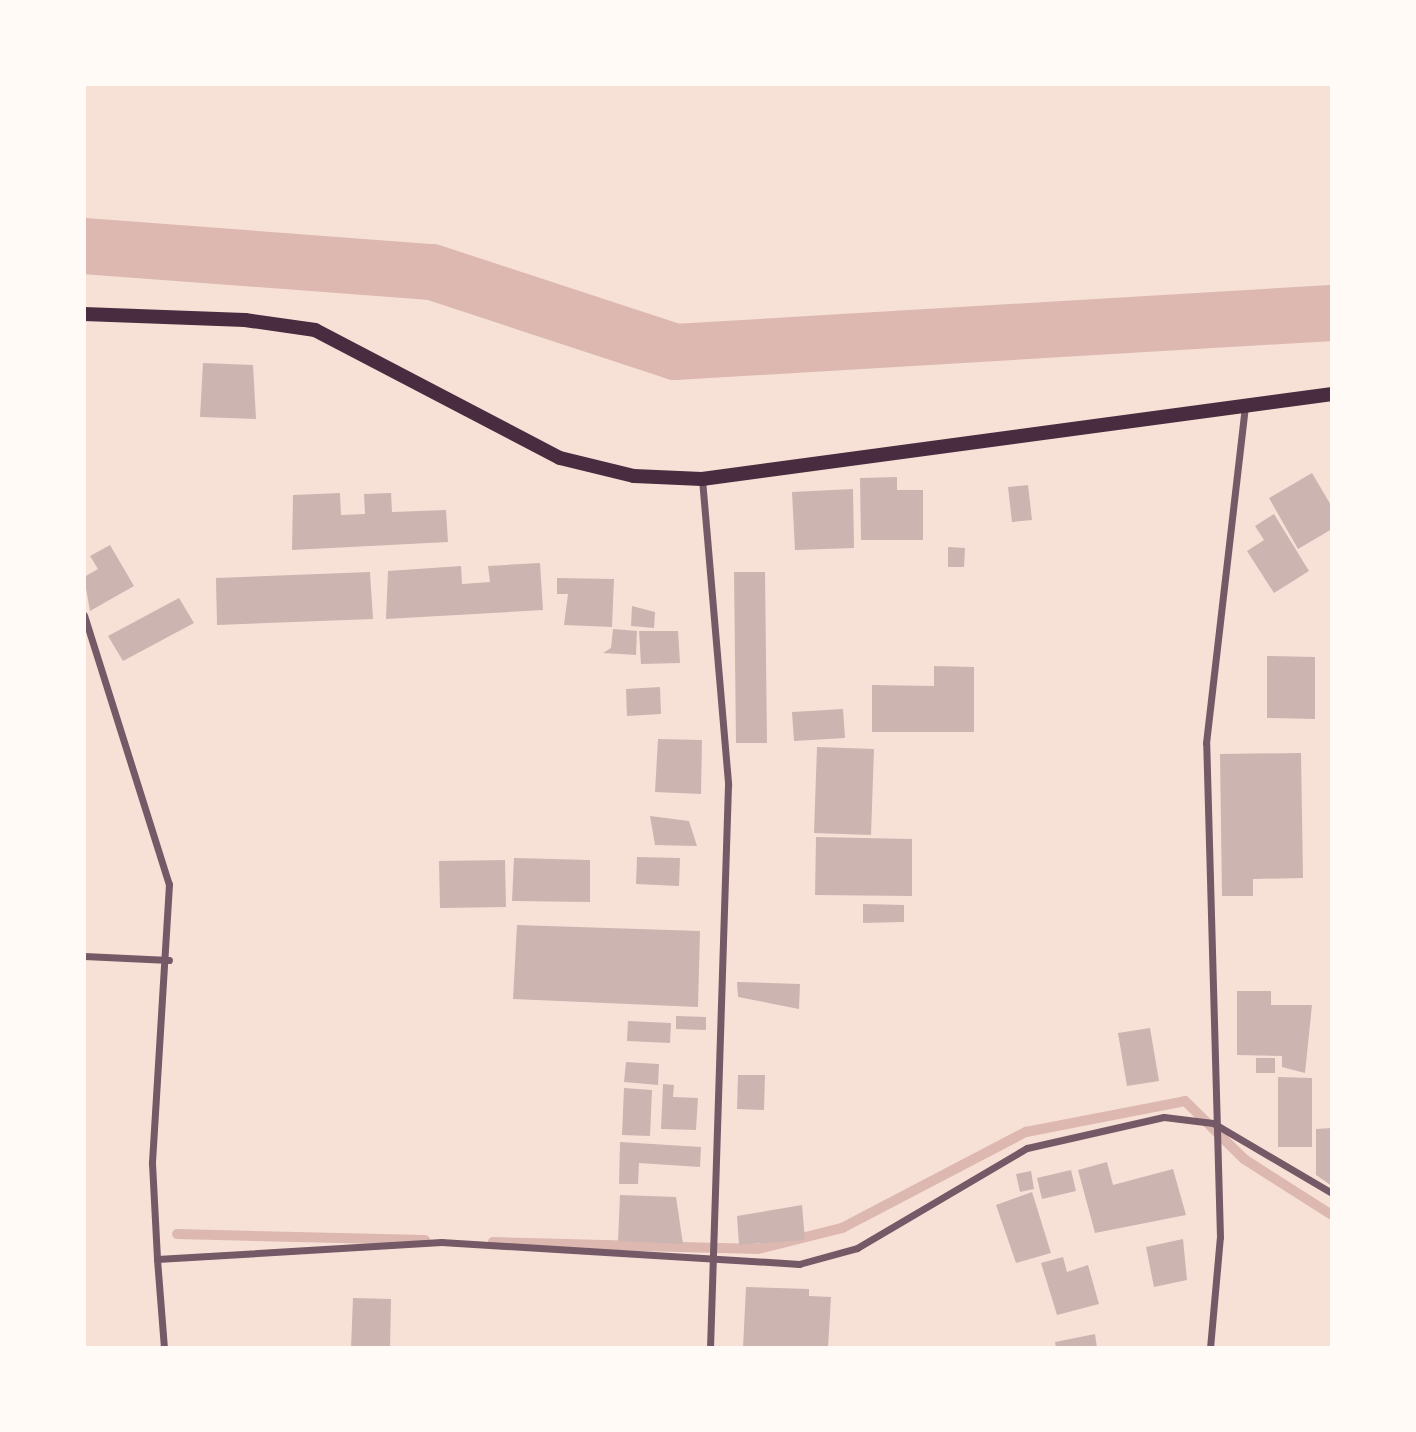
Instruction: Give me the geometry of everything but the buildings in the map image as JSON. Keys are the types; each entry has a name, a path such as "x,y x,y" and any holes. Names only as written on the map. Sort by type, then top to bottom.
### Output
{"main road":[{"path":"84,314 245,320 315,331 560,458 634,476 702,479 1332,394"}],"street":[{"path":"1210,1348 1220,1237 1213,1123 1206,743 1245,405"},
{"path":"702,479 728,785 710,1348"},
{"path":"84,615 169,884 169,960 152,1163 164,1348"},
{"path":"84,957 169,960"},
{"path":"157,1259 441,1242 590,1247 713,1261 799,1264 857,1248 1027,1148 1164,1118 1213,1123 1332,1193"}],"waterway":[{"path":"84,246 432,272 675,352 1332,313"},
{"path":"493,1242 758,1249 842,1228 1026,1132 1185,1101 1244,1159 1332,1215"},
{"path":"177,1234 425,1240"}]}
